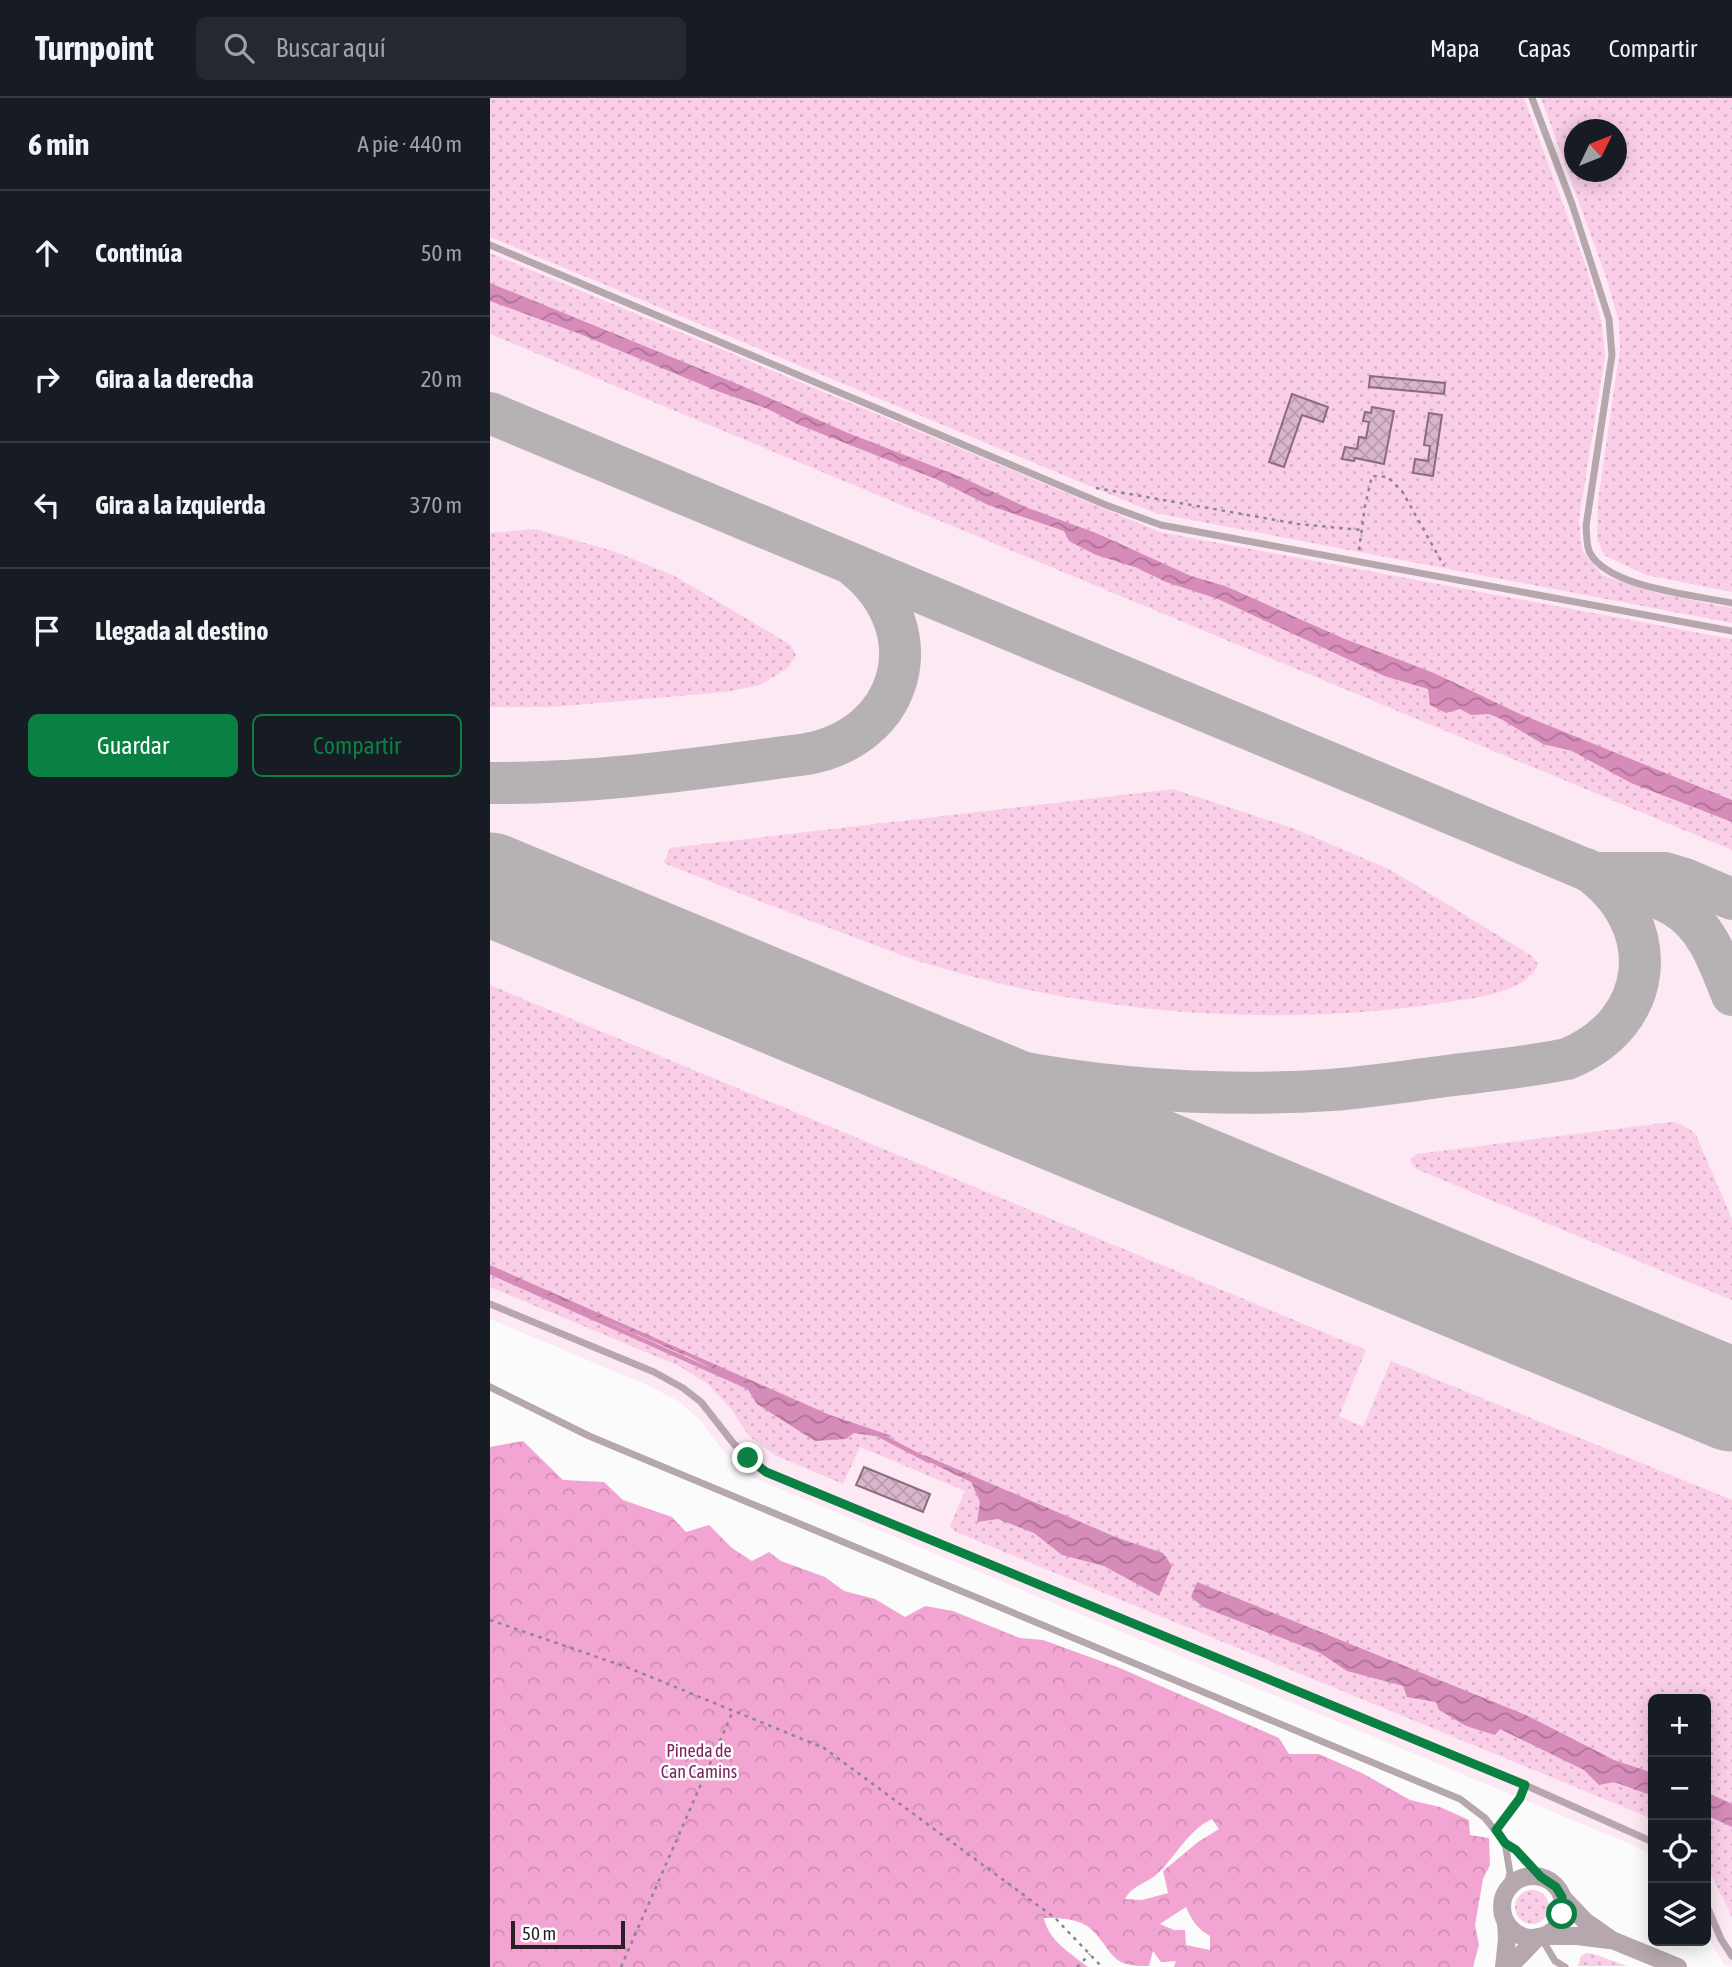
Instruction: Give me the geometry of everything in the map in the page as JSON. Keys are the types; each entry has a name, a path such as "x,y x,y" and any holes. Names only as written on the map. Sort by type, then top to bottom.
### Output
{"street":[{"path":"1506,1967 1506,1922 1502,1909 1506,1891 1514,1882 1525,1877 1541,1877 1551,1883 1585,1921 1612,1940 1678,1967"},
{"path":"1506,1967 1540,1937 1553,1930 1563,1909 1562,1897"},
{"path":"1506,1922 1521,1936 1577,1936 1612,1940"}],"lane":[{"path":"1532,98 1573,204 1609,319 1612,355 1586,526 1589,551 1601,568 1628,582 1732,603"},
{"path":"490,245 1161,525 1732,631"},
{"path":"490,1304 654,1372 683,1388 701,1402 734,1444 766,1472 1525,1785 1648,1840"},
{"path":"490,1387 602,1441 1460,1799 1474,1807 1505,1843 1516,1850 1541,1877"},
{"path":"1496,1830 1520,1798 1525,1785"},
{"path":"1505,1843 1510,1872 1506,1891"},
{"path":"1711,1915 1732,1956"},
{"path":"1540,1937 1555,1961 1565,1967"}],"path":[{"path":"1359,561 1372,476 1388,477 1402,491 1446,570 1454,579"},
{"path":"1062,485 1109,489 1298,524 1362,530"},
{"path":"490,1620 629,1668 824,1748 1055,1918 1102,1967"},
{"path":"621,1967 733,1711"},
{"path":"1077,1967 1090,1954"}],"shaded area":[{"path":"490,98 1732,98 1732,1967 1724,1965 1711,1941 1711,1694 1648,1694 1648,1853 747,1475 722,1450 702,1422 678,1401 647,1385 490,1319"},
{"path":"490,98 1524,98 1587,269 1602,324 1605,356 1579,520 1582,550 1602,575 1656,593 1732,608 1732,623 1155,513 490,237"},
{"path":"1541,98 1732,98 1732,592 1646,575 1604,555 1597,539 1598,501 1620,348 1619,322 1606,277 1572,182 1627,182 1627,119 1564,119 1564,161"},
{"path":"490,253 1160,532 1732,639 1732,850 490,334"},
{"path":"535,529 613,551 673,575 791,645 796,655 788,668 760,685 726,692 552,707 490,707 490,533"},
{"path":"1173,789 1295,829 1389,869 1532,956 1538,964 1531,975 1521,983 1493,994 1372,1011 1244,1015 1116,1005 1053,995 922,962 664,863 670,848"},
{"path":"490,985 1366,1350 1339,1416 1363,1427 1391,1361 1732,1500 1732,1917 1711,1874 1711,1694 1648,1694 1648,1817 956,1532 950,1526 965,1491 860,1447 843,1484 775,1455 749,1436 731,1409 708,1384 679,1366 490,1287"},
{"path":"1672,1122 1695,1133 1732,1219 1732,1300 1416,1169 1411,1163 1411,1159 1417,1154"},
{"path":"1532,1890 1544,1895 1549,1907 1544,1919 1532,1924 1520,1919 1515,1907 1520,1895"},
{"path":"1586,1953 1627,1966 1578,1966 1581,1956"}],"green space":[{"name":"Pineda de Can Camins","path":"523,1441 563,1480 604,1482 623,1500 672,1517 686,1532 709,1525 732,1548 752,1561 769,1552 781,1561 825,1577 844,1591 875,1599 905,1617 925,1606 953,1611 1020,1638 1043,1640 1120,1668 1279,1738 1289,1754 1319,1754 1362,1773 1410,1800 1440,1807 1469,1820 1470,1835 1489,1838 1490,1865 1483,1879 1475,1925 1479,1945 1473,1967 1174,1967 1176,1961 1161,1962 1153,1951 1149,1966 1136,1966 1119,1961 1092,1930 1082,1923 1044,1918 1055,1939 1088,1967 490,1967 490,1447","holes":["1212,1819 1219,1829 1198,1842 1163,1871 1168,1893 1142,1900 1125,1899 1135,1888 1156,1875 1189,1837","1186,1907 1195,1923 1210,1936 1210,1950 1186,1945 1185,1930 1174,1930 1160,1924"]}],"water":[{"path":"490,283 740,385 848,433 961,477 1028,508 1096,533 1191,576 1225,586 1345,639 1434,673 1520,714 1732,800 1732,822 1631,783 1572,751 1543,744 1489,714 1471,715 1460,709 1446,713 1430,705 1428,689 1384,676 1218,599 1096,555 1069,541 1064,531 988,505 936,479 797,424 768,409 490,301"},
{"path":"490,1265 830,1415 892,1436 887,1438 854,1433 846,1439 815,1441 757,1404 745,1385 689,1357 490,1271"},
{"path":"924,1455 1118,1538 1163,1553 1172,1566 1159,1596 1104,1566 1062,1555 1034,1533 998,1519 977,1522 980,1502 971,1482 925,1460"},
{"path":"1197,1582 1526,1715 1614,1760 1648,1771 1648,1794 1614,1782 1599,1785 1584,1770 1500,1729 1495,1735 1466,1726 1439,1710 1436,1702 1407,1697 1403,1686 1347,1671 1320,1653 1203,1607 1191,1597"},
{"path":"1711,1794 1732,1804 1732,1827 1711,1817"}],"building":[{"path":"1370,376 1445,383 1444,394 1369,387"},
{"path":"1292,394 1328,407 1323,422 1302,415 1284,467 1269,462"},
{"path":"1372,407 1394,411 1384,464 1355,458 1354,461 1342,459 1345,447 1357,449 1359,437 1366,438 1369,422 1363,421 1365,412 1371,413"},
{"path":"1429,413 1442,415 1433,476 1413,473 1415,459 1428,461 1430,446 1424,445"},
{"path":"864,1467 930,1494 923,1512 856,1485"}],"waterway":[{"path":"490,1272 748,1387"},
{"path":"881,1436 929,1461"}],"taxiway":[{"path":"490,413 1594,873 1665,873 1732,899"},
{"path":"490,783 570,781 649,774 807,754 840,743 867,726 886,704 897,677 900,649 894,620 879,592 855,567"},
{"path":"716,978 899,1043 1025,1073 1127,1087 1229,1093 1374,1086 1567,1059 1597,1043 1619,1022 1633,997 1640,971 1638,943 1629,916 1612,891 1586,869"},
{"path":"1624,885 1670,903 1696,924 1711,946 1732,995"}],"runway":[{"path":"490,884 1732,1400"}],"route":[{"path":"748,1458 766,1472 1525,1785 1520,1798 1496,1830 1505,1843 1516,1850 1541,1877 1556,1887 1562,1897 1562,1914"}]}
